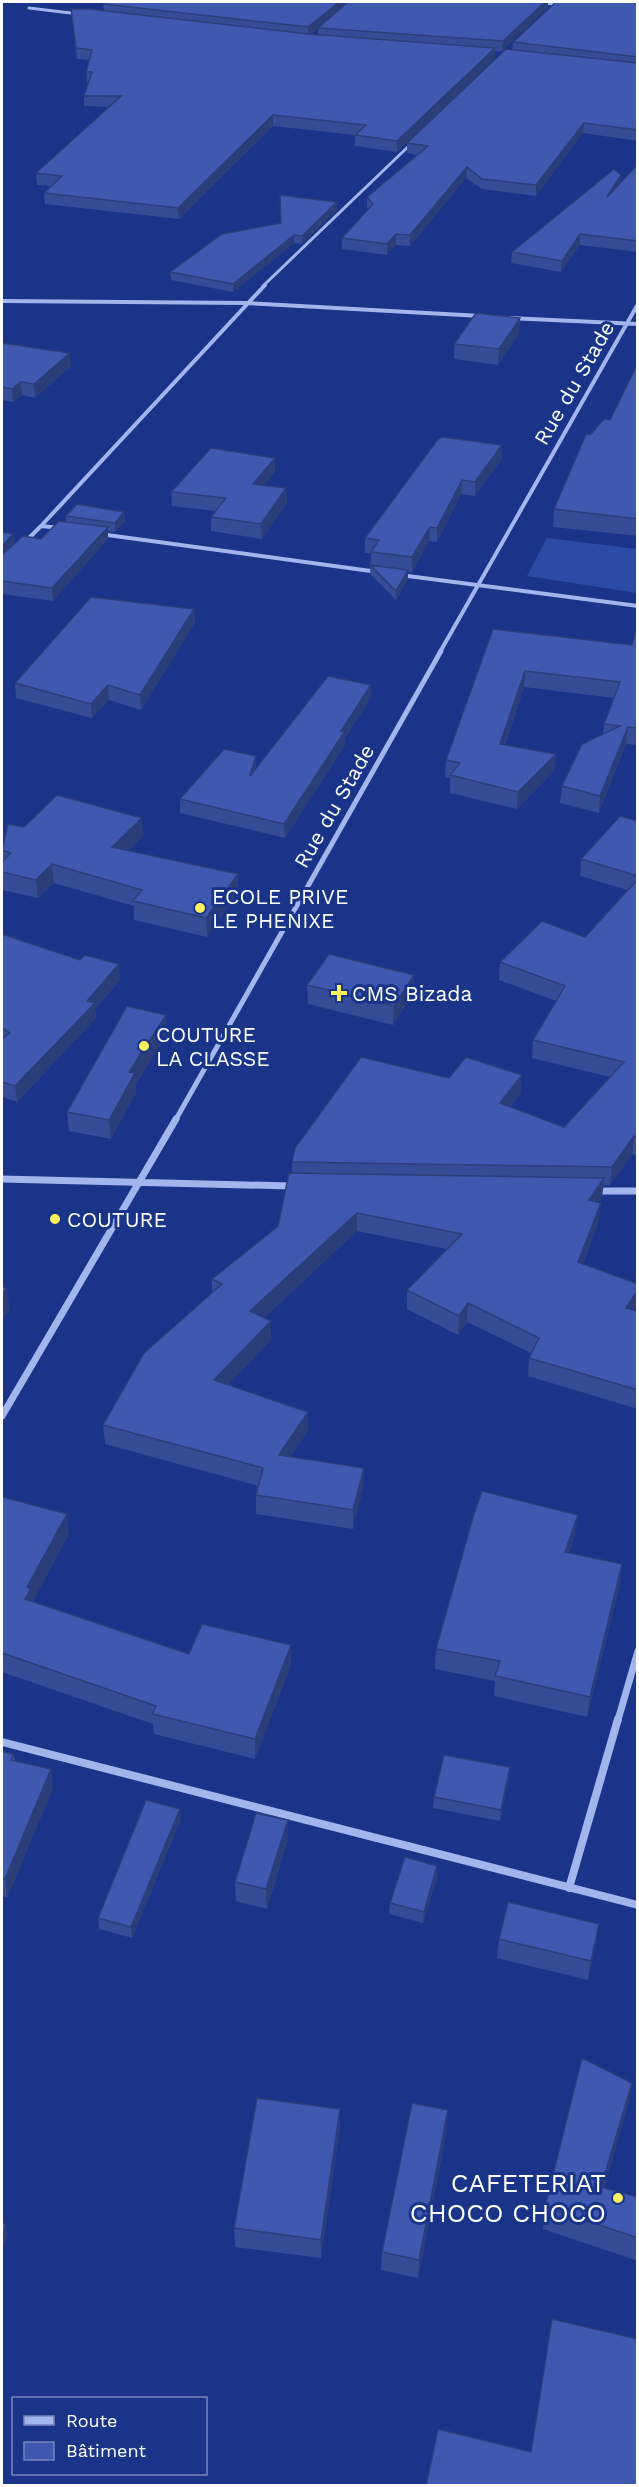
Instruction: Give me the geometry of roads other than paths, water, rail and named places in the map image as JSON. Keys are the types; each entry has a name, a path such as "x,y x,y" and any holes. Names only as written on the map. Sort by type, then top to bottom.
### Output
{"street":[{"path":"525,2 557,3"},
{"path":"548,12 557,3"},
{"path":"29,8 87,15"},
{"path":"17,549 41,526 246,303 415,140"},
{"path":"2,301 246,303 483,316"},
{"name":"Rue du Stade","path":"2,1416 139,1184 638,304"},
{"path":"507,317 638,324"},
{"path":"41,526 64,529"},
{"path":"88,532 384,572"},
{"path":"395,574 638,606"},
{"path":"2,1179 139,1184 305,1186"},
{"path":"590,1191 638,1191"},
{"path":"569,1888 638,1651"},
{"path":"2,1742 638,1905"}],"place":[{"name":"ECOLE PRIVE LE PHENIXE","path":"200,908"},
{"name":"CMS Bizada","path":"339,993"},
{"name":"COUTURE LA CLASSE","path":"144,1046"},
{"name":"COUTURE","path":"55,1219"},
{"name":"CAFETERIAT CHOCO CHOCO","path":"618,2198"}]}
